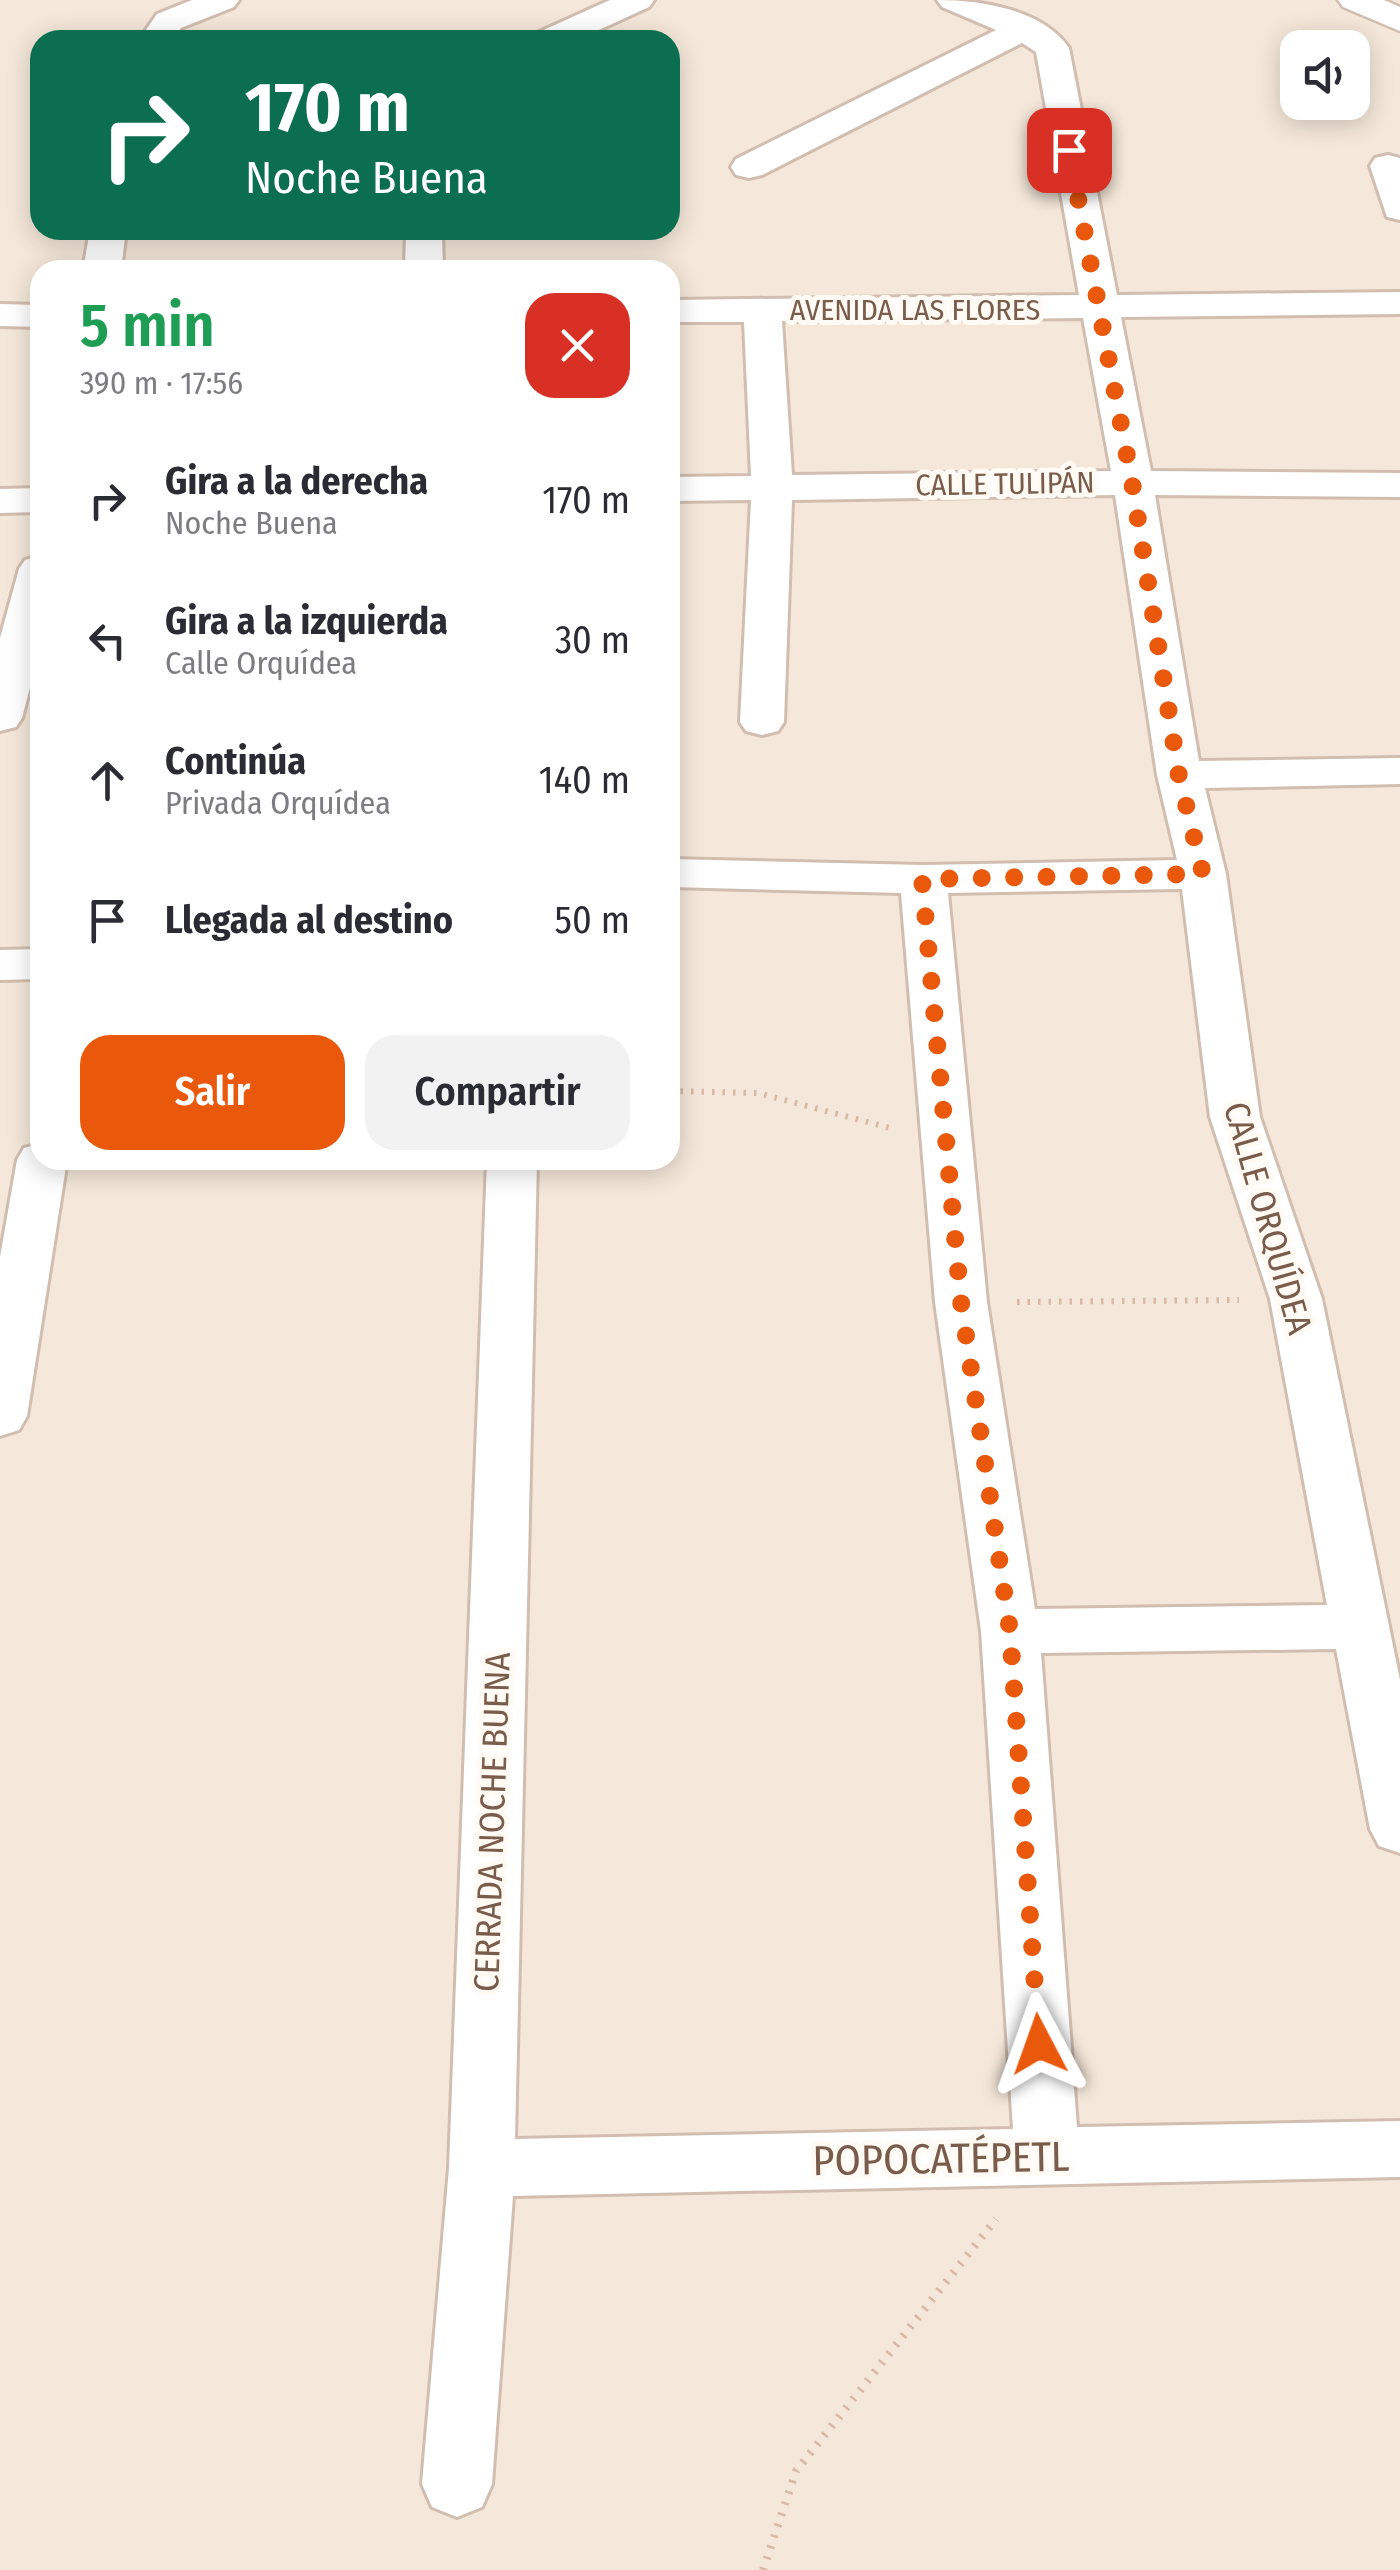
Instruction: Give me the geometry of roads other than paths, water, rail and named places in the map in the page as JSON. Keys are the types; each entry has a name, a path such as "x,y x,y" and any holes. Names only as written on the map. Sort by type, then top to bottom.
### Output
{"street":[{"path":"163,30 170,21 222,0"},
{"path":"572,30 636,0"},
{"path":"954,0 1024,29"},
{"path":"1355,0 1400,20"},
{"path":"749,167 1024,29"},
{"name":"CALLE ORQUÍDEA","path":"1024,29 1052,48 1132,482 1179,776 1203,874 1234,1117 1296,1300 1400,1828"},
{"path":"1388,166 1400,209"},
{"name":"AVENIDA LAS FLORES","path":"680,311 1400,303"},
{"path":"762,310 772,487 762,722"},
{"path":"0,315 30,316"},
{"name":"CALLE TULIPÁN","path":"680,489 1132,482 1400,485"},
{"path":"0,501 30,500"},
{"path":"0,718 30,606"},
{"path":"1179,776 1400,771"},
{"path":"680,874 922,879 1203,874"},
{"path":"922,879 961,1302 1010,1631 1047,2156"},
{"path":"0,965 30,964"},
{"path":"0,1416 40,1170"},
{"name":"CERRADA NOCHE BUENA","path":"457,2484 482,2168 512,1170"},
{"path":"1010,1631 1358,1627"},
{"name":"POPOCATÉPETL","path":"482,2168 1400,2148"}]}
